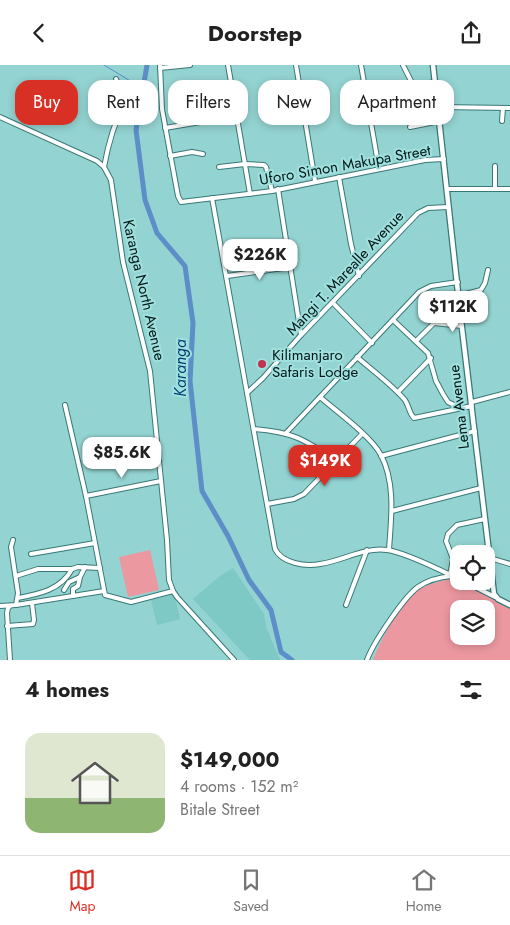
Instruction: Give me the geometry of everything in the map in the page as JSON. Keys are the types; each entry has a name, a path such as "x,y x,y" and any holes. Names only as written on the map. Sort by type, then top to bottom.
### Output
{"main road":[{"name":"Lema Avenue","path":"433,65 435,80"},
{"name":"Lema Avenue","path":"440,125 458,296 489,545"},
{"name":"Lema Avenue","path":"494,590 495,597"},
{"path":"495,597 510,605"}],"street":[{"path":"190,65 160,67 160,95 170,156 192,153 203,154"},
{"path":"228,65 230,80"},
{"path":"296,65 314,181"},
{"path":"361,65 364,80"},
{"path":"402,65 410,80"},
{"path":"0,117 97,161 104,167 108,146 119,112 125,101 116,79"},
{"path":"454,107 510,109"},
{"path":"502,108 502,121"},
{"path":"165,128 181,125"},
{"path":"238,125 250,194"},
{"path":"371,125 379,169"},
{"path":"410,127 420,125"},
{"name":"Uforo Simon Makupa Street","path":"170,156 179,201 183,202 272,191 425,160 444,159"},
{"path":"219,167 245,164 265,166 272,191"},
{"path":"495,166 495,189"},
{"name":"Karanga North Avenue","path":"104,167 110,180 123,262 150,371 169,580 173,591 234,660"},
{"path":"339,177 358,276"},
{"path":"278,189 301,335"},
{"path":"447,189 510,189"},
{"path":"212,199 277,554 294,563 306,565 320,564 367,550 389,550 450,575"},
{"name":"Mangi T. Marealle Avenue","path":"247,393 418,213 428,208 448,207"},
{"path":"227,276 290,267"},
{"path":"458,296 481,290 485,283 488,269"},
{"path":"286,433 413,297 427,287 458,282"},
{"path":"333,303 372,343"},
{"path":"393,320 431,358 434,375 443,394 448,402 460,408"},
{"path":"416,341 434,323 462,327"},
{"path":"357,357 398,392 407,403 414,418 460,408 510,392"},
{"path":"398,392 431,358"},
{"path":"320,397 362,434 381,456 389,484 392,511 389,550"},
{"path":"65,405 86,496 105,595 131,602 173,591"},
{"path":"254,429 286,433 300,438 317,447 335,461"},
{"path":"381,456 475,431"},
{"path":"267,504 294,499 304,494 362,434"},
{"path":"86,496 161,481"},
{"path":"392,511 481,488"},
{"path":"450,550 446,541 450,530 463,523 486,519"},
{"path":"10,660 7,626 8,608 14,605 18,597 11,547 12,540"},
{"path":"31,554 95,543"},
{"path":"346,605 367,550"},
{"path":"495,560 510,564"},
{"path":"73,596 73,589 78,585 85,567"},
{"path":"16,576 38,569 100,568"},
{"path":"18,597 50,590 68,577 72,569"},
{"path":"367,660 376,642 414,590 439,577 450,575"},
{"path":"64,590 69,582 80,577"},
{"path":"481,590 495,597"},
{"path":"0,606 32,603 104,591"},
{"path":"7,626 33,624 32,603"}],"shaded area":[{"path":"150,550 159,590 128,597 119,557"},
{"path":"233,568 264,614 266,627 280,660 250,660 193,599 220,576"},
{"path":"448,579 450,580 450,590 475,590 510,607 510,660 373,660 391,623 404,603 415,591"},
{"path":"174,594 180,619 157,625 151,600"}],"waterway":[{"path":"104,65 129,80"},
{"name":"Karanga","path":"147,65 136,130 145,200 157,233 185,266 193,323 190,381 202,491 228,536 249,580 271,610 281,652 292,660"}],"place":[{"name":"Kilimanjaro Safaris Lodge","path":"262,364"}]}
